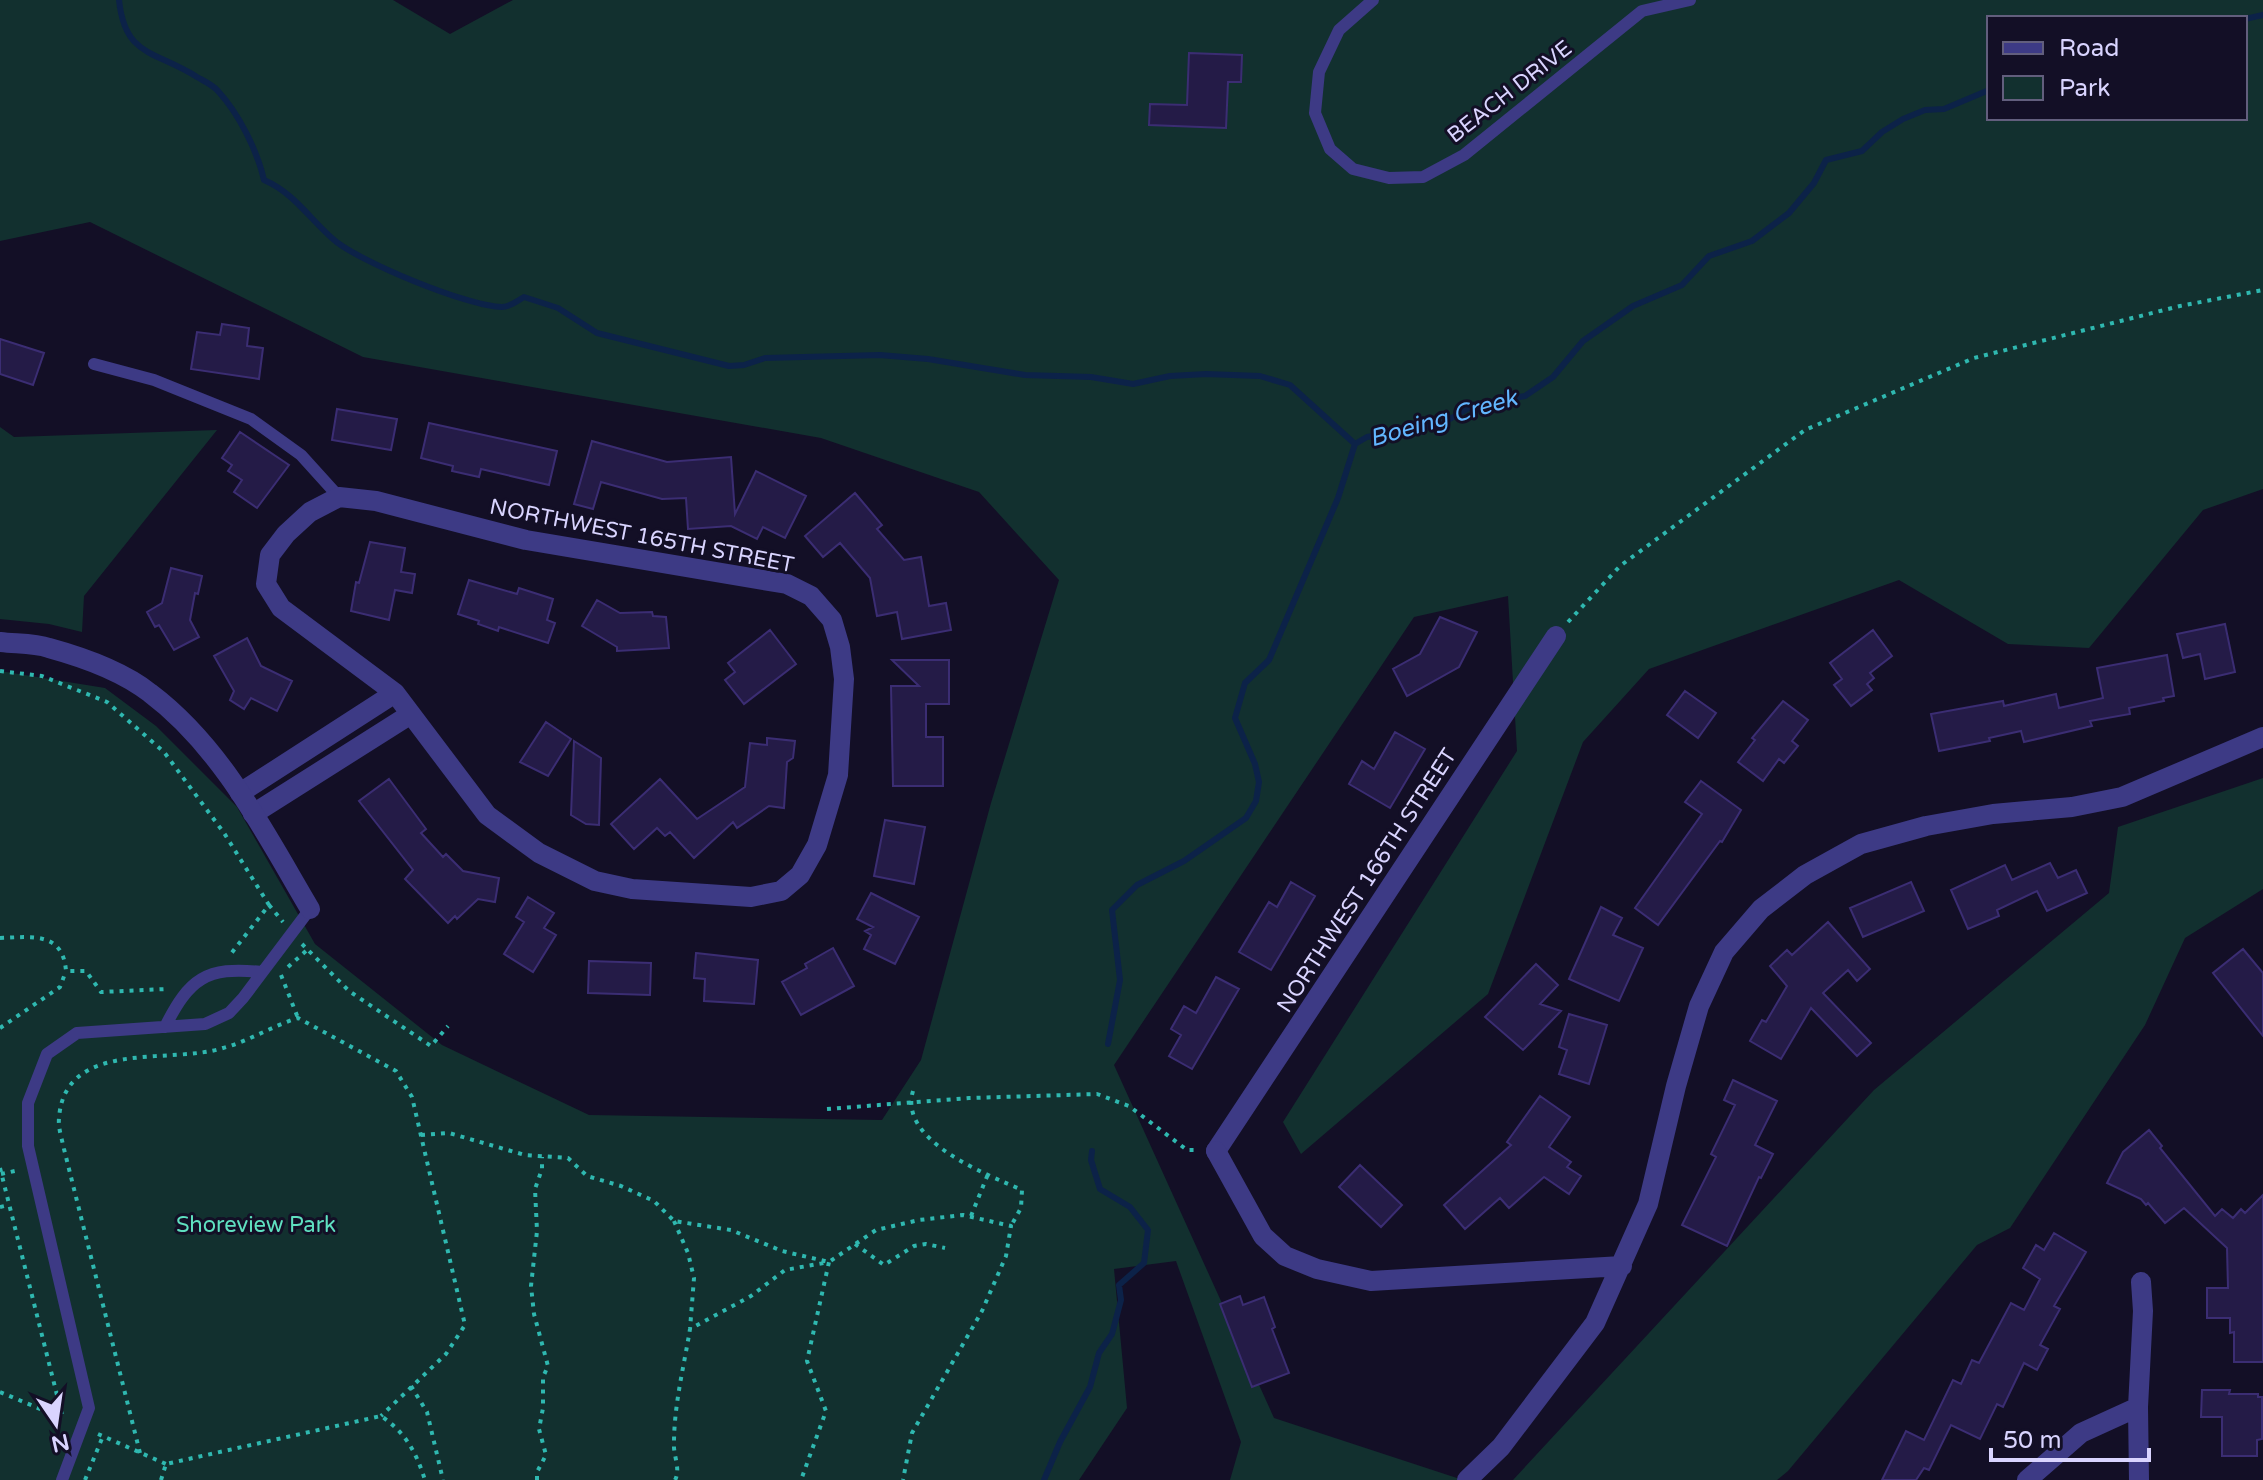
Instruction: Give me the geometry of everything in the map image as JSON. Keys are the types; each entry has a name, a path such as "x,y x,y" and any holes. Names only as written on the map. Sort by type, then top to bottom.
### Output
{"street":[{"path":"253,814 411,714 395,693 281,608 266,584 270,555 286,534 310,512 339,497"},
{"name":"NORTHWEST 165TH STREET","path":"339,497 376,501 526,540 787,584 811,596 832,620 840,647 844,679 838,775 817,845 800,875 781,891 751,897 632,889 595,881 539,853 487,815 411,714"},
{"name":"NORTHWEST 166TH STREET","path":"1216,1151 1556,636"},
{"path":"0,642 47,647 106,669 149,692 194,734 240,793 310,909"},
{"path":"240,793 395,693"},
{"path":"1467,1480 1501,1447 1595,1323 1648,1204 1699,1006 1724,952 1761,909 1805,875 1861,844 1993,814 2072,807 2122,797 2263,737"},
{"path":"1216,1151 1263,1236 1285,1256 1317,1269 1371,1281 1622,1266"},
{"path":"2139,1480 2141,1282"},
{"path":"2027,1480 2081,1433 2138,1407"}],"lane":[{"name":"BEACH DRIVE","path":"1373,0 1339,30 1319,72 1315,113 1330,149 1341,159 1353,169 1389,178 1423,177 1464,155 1642,11 1690,0"},
{"path":"94,364 154,380 251,419 301,455 339,497"},
{"path":"62,1480 89,1408 28,1146 28,1103 47,1054 77,1033 205,1024 229,1013 310,909"},
{"path":"165,1027 180,998 203,977 239,969 264,968"}],"path":[{"path":"1556,636 1620,566 1805,430 1974,358 2180,306 2263,290"},
{"path":"0,671 42,676 107,702 164,752 224,833 269,905 291,933 349,991 431,1046 448,1026"},
{"path":"228,958 269,905"},
{"path":"0,938 48,940 60,948 66,971 60,987 0,1028"},
{"path":"281,974 307,950"},
{"path":"85,1480 101,1435 166,1464 381,1416 446,1354 465,1325 412,1097 396,1071 298,1018 281,974 264,968"},
{"path":"66,971 86,971 101,992 163,990 174,986"},
{"path":"140,1453 64,1149 59,1120 65,1091 80,1073 101,1063 222,1049 298,1018"},
{"path":"903,1480 912,1433 982,1311 1006,1256 1011,1226 1021,1208 1022,1190 959,1160 920,1131 910,1102 913,1091"},
{"path":"827,1109 1097,1094 1129,1106 1187,1150 1216,1151"},
{"path":"421,1135 449,1133 525,1155 568,1158 587,1176 621,1186 654,1201 674,1221 688,1253 694,1278 673,1445 678,1475 675,1480"},
{"path":"537,1480 537,1472 546,1455 539,1429 543,1377 548,1366 534,1314 531,1286 537,1231 535,1189 542,1169 542,1157"},
{"path":"0,1168 63,1419"},
{"path":"971,1216 988,1174"},
{"path":"0,1207 9,1205"},
{"path":"690,1329 751,1296 785,1270 829,1262 876,1230 919,1220 963,1215 1011,1226"},
{"path":"674,1221 731,1230 782,1251 829,1262"},
{"path":"855,1244 884,1265 914,1246 926,1244 945,1248"},
{"path":"801,1480 826,1411 807,1361 829,1262"},
{"path":"411,1386 427,1412 443,1480"},
{"path":"0,1392 70,1421"},
{"path":"381,1416 399,1428 415,1451 425,1480"},
{"path":"161,1480 166,1464"}],"green space":[{"name":"Shoreview Park","path":"0,0 393,0 450,34 513,0 2263,0 2263,489 2203,510 2089,648 2008,644 1899,580 1649,669 1583,742 1488,994 1301,1154 1283,1122 1517,751 1508,596 1414,617 1114,1065 1274,1418 1463,1480 1230,1480 1241,1442 1176,1261 1114,1269 1127,1408 1079,1480 0,1480 0,671 105,688 156,726 237,807 315,944 442,1045 589,1115 882,1120 921,1060 991,803 1059,580 979,492 821,438 363,357 90,222 0,241"},
{"path":"0,427 14,437 217,430 84,596 82,632 49,624 0,619"},
{"path":"2263,778 2263,889 2185,938 2145,1025 2010,1228 1977,1245 1788,1471 1777,1480 1513,1480 1874,1090 2109,893 2118,827"}],"building":[{"path":"1189,53 1242,55 1241,82 1228,82 1226,128 1149,125 1150,104 1187,105"},
{"path":"222,324 249,328 247,346 263,348 259,379 191,369 197,332 220,335"},
{"path":"0,339 44,353 33,385 0,374"},
{"path":"337,409 397,419 391,450 332,440"},
{"path":"429,423 557,451 549,485 481,469 479,477 452,471 453,466 421,458"},
{"path":"240,432 289,465 257,508 234,492 242,480 228,471 232,465 222,458"},
{"path":"592,441 667,462 731,457 735,514 756,471 806,496 785,538 763,527 757,539 731,526 688,529 686,498 662,499 601,482 593,509 574,504"},
{"path":"855,493 882,525 877,529 904,560 921,557 929,606 946,603 951,630 902,639 897,612 877,616 870,578 840,543 823,557 805,536"},
{"path":"370,542 405,548 401,572 415,574 412,593 395,590 389,620 351,611 356,582 359,583"},
{"path":"171,568 202,576 190,620 199,637 174,650 147,612 162,603"},
{"path":"469,580 517,594 519,588 553,599 547,620 555,623 548,643 499,627 498,631 458,614"},
{"path":"597,600 620,613 652,612 653,616 666,617 669,648 617,651 617,647 582,626"},
{"path":"1440,617 1477,632 1459,667 1407,696 1393,669 1420,654"},
{"path":"2225,624 2235,672 2205,679 2200,654 2183,658 2177,634"},
{"path":"770,630 796,664 744,704 725,680 735,672 728,663"},
{"path":"1873,630 1892,656 1870,673 1874,678 1867,684 1872,690 1851,706 1834,685 1842,679 1830,663"},
{"path":"247,638 261,666 292,681 277,711 251,698 244,709 230,700 234,691 214,656"},
{"path":"2167,655 2174,696 2163,698 2164,701 2129,708 2130,714 2090,721 2092,726 2024,742 2021,731 1939,751 1931,714 2003,701 2004,706 2056,694 2059,708 2103,698 2097,668"},
{"path":"892,660 949,660 949,704 926,704 926,737 943,737 943,786 893,786 891,686 919,686"},
{"path":"1685,691 1716,713 1698,738 1667,715"},
{"path":"1783,701 1808,720 1792,741 1798,746 1784,763 1779,759 1763,781 1738,762 1755,740 1752,738"},
{"path":"546,722 571,739 548,776 520,762"},
{"path":"1395,732 1425,749 1390,808 1349,784 1362,761 1374,769"},
{"path":"767,738 795,741 793,758 787,762 784,808 769,806 737,828 733,822 694,858 670,832 665,836 657,828 634,849 611,824 660,779 697,819 745,787 750,743 767,745"},
{"path":"574,741 601,758 599,825 586,824 571,815"},
{"path":"389,779 426,829 421,833 443,857 446,854 463,871 499,878 495,902 478,899 457,919 455,916 448,923 405,879 413,870 359,801"},
{"path":"1701,781 1741,810 1722,842 1658,925 1635,908 1702,814 1685,802"},
{"path":"885,820 925,827 914,884 874,876"},
{"path":"2050,863 2058,878 2076,870 2087,893 2047,911 2037,891 1997,910 1999,916 1968,929 1951,890 2005,865 2012,880"},
{"path":"1291,882 1315,896 1271,970 1239,952 1269,902 1277,907"},
{"path":"1911,882 1924,911 1863,937 1850,908"},
{"path":"871,893 919,917 895,964 864,949 871,935 865,931 873,927 857,919"},
{"path":"528,897 554,913 544,928 556,935 533,972 504,954 524,922 516,917"},
{"path":"1601,907 1622,918 1613,935 1643,948 1619,1001 1569,979"},
{"path":"1828,922 1870,969 1857,981 1848,970 1823,993 1871,1043 1857,1056 1811,1008 1781,1059 1750,1041 1762,1020 1766,1022 1787,986 1770,966 1787,950 1792,955"},
{"path":"833,948 854,986 801,1015 782,982"},
{"path":"2243,949 2263,973 2263,1036 2213,973"},
{"path":"696,953 758,960 754,1004 704,1001 705,979 694,978"},
{"path":"589,961 651,963 650,995 588,993"},
{"path":"1536,964 1558,985 1540,1004 1561,1011 1523,1050 1485,1017"},
{"path":"1216,977 1239,989 1192,1069 1169,1056 1181,1035 1171,1029 1184,1006 1196,1013"},
{"path":"1569,1014 1607,1025 1589,1084 1559,1074 1567,1050 1559,1047"},
{"path":"1733,1080 1777,1101 1755,1145 1773,1154 1727,1246 1682,1225 1716,1157 1711,1154 1735,1105 1724,1100"},
{"path":"1540,1096 1570,1117 1549,1147 1571,1162 1567,1167 1581,1176 1569,1194 1544,1177 1509,1208 1500,1198 1465,1229 1444,1205 1511,1145 1507,1142"},
{"path":"2149,1130 2215,1216 2222,1209 2233,1218 2241,1209 2245,1213 2263,1195 2263,1362 2234,1362 2234,1332 2230,1333 2230,1318 2207,1318 2207,1288 2228,1288 2227,1248 2184,1208 2165,1223 2148,1203 2146,1205 2141,1199 2107,1183 2123,1152"},
{"path":"1360,1165 1402,1205 1381,1227 1339,1187"},
{"path":"2054,1233 2086,1252 2054,1306 2060,1309 2040,1345 2048,1349 2037,1370 2024,1363 2003,1407 1997,1404 1980,1439 1951,1425 1929,1470 1924,1468 1916,1480 1882,1480 1906,1431 1924,1440 1953,1380 1961,1384 1972,1360 1979,1363 2011,1303 2024,1310 2040,1279 2023,1268 2036,1245 2044,1250"},
{"path":"1240,1296 1243,1305 1264,1297 1289,1373 1252,1387 1220,1304"},
{"path":"2202,1390 2230,1390 2229,1394 2258,1394 2262,1397 2262,1439 2257,1440 2257,1456 2222,1456 2222,1417 2201,1417"}],"waterway":[{"path":"119,0 122,19 135,42 144,50 211,85 226,100 246,133 264,180 293,199 346,248 388,270 440,291 502,307 524,297 558,308 597,333 729,366 765,358 880,355 928,359 1025,375 1091,377 1133,384 1170,376 1260,376 1290,385 1355,444"},
{"name":"Boeing Creek","path":"2247,19 2263,15"},
{"name":"Boeing Creek","path":"1108,1044 1120,980 1112,910 1137,885 1184,861 1246,818 1256,801 1259,782 1255,764 1235,718 1245,683 1269,660 1338,498 1355,444 1367,437 1443,423 1474,405 1525,396 1553,377 1583,341 1633,306 1682,285 1709,256 1752,241 1789,213 1814,183 1826,160 1862,151 1882,132 1903,119 1925,110 1944,109 1987,91"},
{"name":"Boeing Creek","path":"1044,1480 1060,1442 1090,1387 1099,1353 1112,1334 1121,1300 1119,1285 1144,1263 1148,1230 1130,1207 1100,1189 1091,1160 1092,1151"}]}
